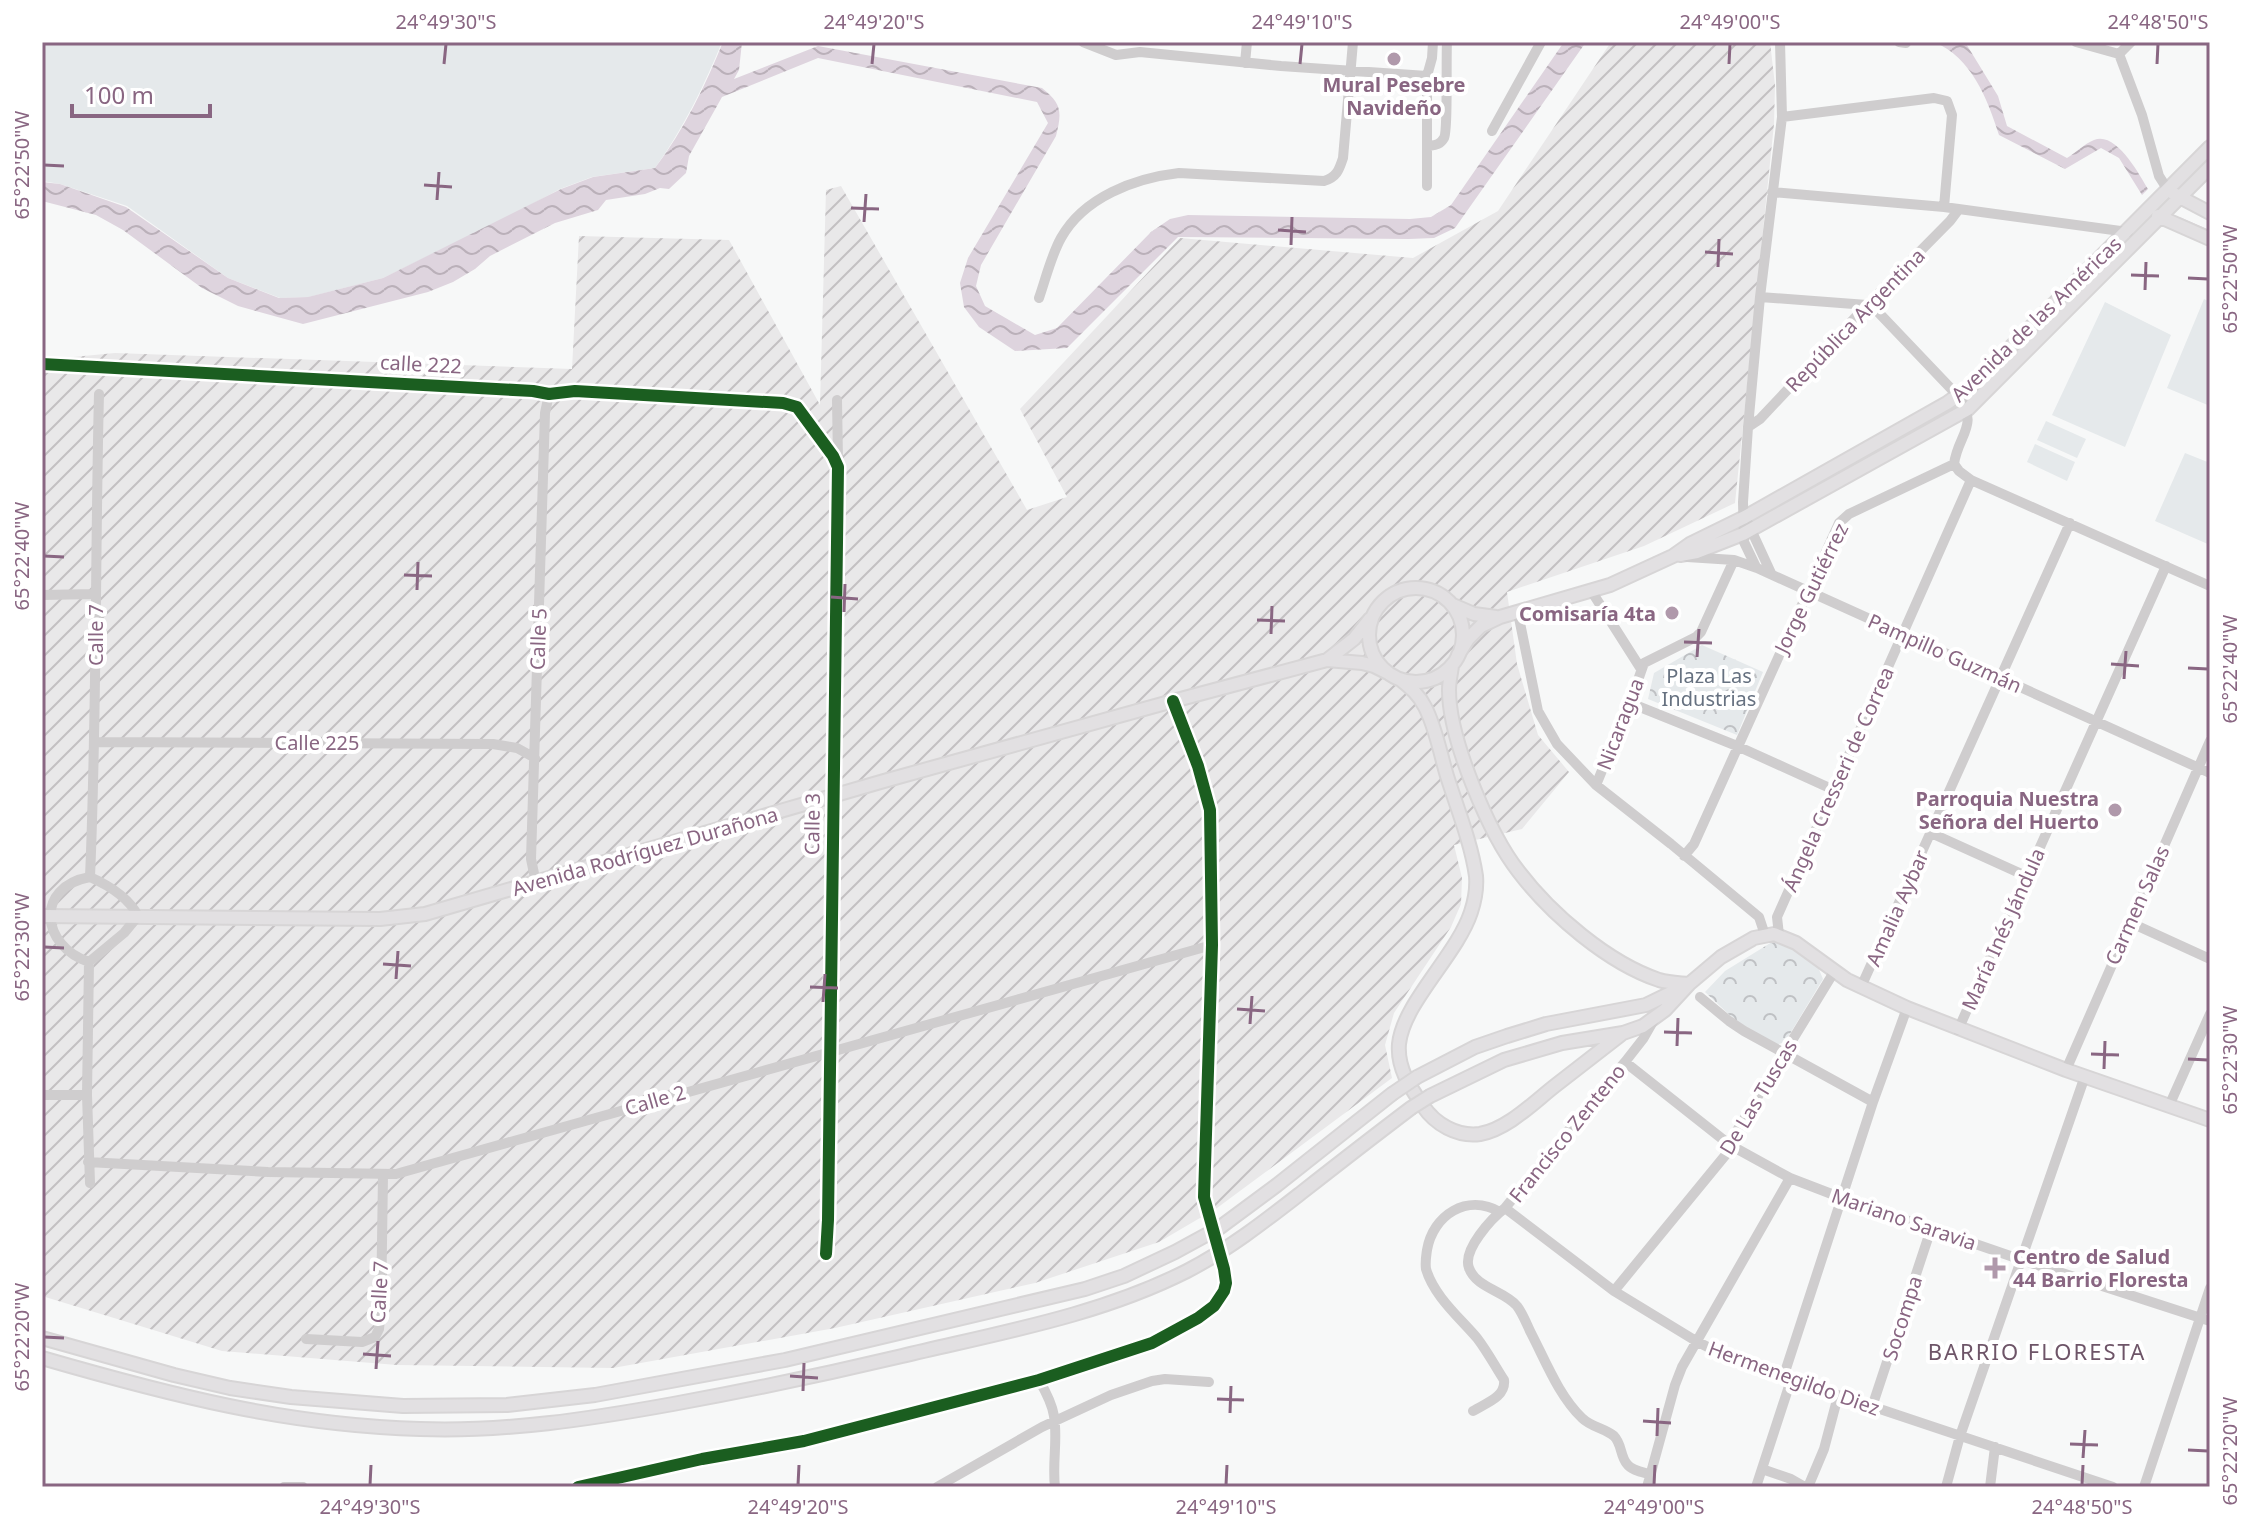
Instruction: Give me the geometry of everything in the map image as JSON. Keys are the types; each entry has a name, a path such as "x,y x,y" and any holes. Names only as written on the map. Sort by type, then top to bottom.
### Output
{"main road":[{"name":"Avenida de las Américas","path":"1746,527 1975,383 2210,147"},
{"name":"Avenida de las Américas","path":"1500,617 1592,592 1673,556 1690,544 1746,527 1968,409 2210,167"},
{"path":"2168,190 2210,213"},
{"path":"2147,211 2210,239"},
{"path":"1327,660 1354,639 1393,594 1417,588 1441,595 1451,604 1462,628 1462,642 1449,691 1451,712 1483,810 1503,850 1543,900 1608,953 1659,980 1689,984"},
{"path":"1451,604 1474,614 1500,617"},
{"path":"1375,612 1370,625 1372,653 1379,665 1415,691 1429,718 1470,848 1476,879 1473,903 1463,932 1412,1009 1401,1033 1401,1066 1413,1092 1427,1112 1446,1127 1471,1134 1492,1131 1519,1114 1623,1033"},
{"path":"1327,660 1362,663 1395,677 1417,682 1430,680 1442,674 1455,660 1472,633 1500,617"},
{"name":"Avenida Rodríguez Durañona","path":"45,916 394,919 425,914 832,796 1327,660"},
{"path":"42,1358 209,1404 271,1416 375,1427 487,1428 554,1424 823,1375 1070,1316 1139,1293 1189,1270 1241,1238 1430,1096 1504,1060 1562,1043 1623,1033 1643,1026 1732,950 1754,938 1772,935 1796,943 1834,972 1861,987 1958,1030 2210,1120"},
{"path":"42,1338 230,1388 343,1403 403,1406 507,1405 559,1400 785,1360 1073,1292 1124,1276 1219,1228 1392,1094 1417,1077 1475,1047 1546,1024 1646,1005 1689,984"}],"street":[{"path":"1083,42 1116,55 1140,47 1245,63 1427,76"},
{"path":"1245,63 1247,42"},
{"path":"1039,298 1062,235 1083,211 1117,190 1160,175 1179,173 1324,181 1333,178 1343,158 1353,42"},
{"path":"1427,186 1427,76 1433,42"},
{"path":"1428,146 1442,141 1446,130 1447,42"},
{"path":"1492,131 1541,42"},
{"path":"1757,568 1747,550 1743,502 1760,297 1782,117 1780,42"},
{"path":"2076,42 2119,54"},
{"path":"2119,54 2131,42"},
{"path":"2119,54 2142,115 2159,176 2168,190"},
{"path":"1782,117 1934,98 1947,101 1952,115 1944,207"},
{"path":"1772,192 1944,207 2128,232"},
{"name":"República Argentina","path":"1748,427 1760,419 1959,209"},
{"path":"1760,297 1867,305 1878,312 1968,409 1969,420 1954,464 1971,480 2210,586"},
{"name":"calle 222","path":"42,364 549,394 575,391 783,403 797,407 838,467"},
{"name":"Calle 7","path":"90,877 95,742 99,394"},
{"name":"Calle 5","path":"536,883 531,859 545,413 549,394"},
{"name":"Calle 3","path":"826,1254 837,400"},
{"name":"Jorge Gutiérrez","path":"1684,856 1694,844 1839,523 1954,464"},
{"name":"Ángela Cresseri de Correa","path":"1772,935 1777,917 1971,480"},
{"name":"Amalia Aybar","path":"1861,987 2070,523"},
{"path":"1746,527 1771,574"},
{"name":"Pampillo Guzmán","path":"1673,556 1734,560 1757,568 2210,773"},
{"name":"Nicaragua","path":"1596,785 1641,669 1650,660 1701,632 1734,560"},
{"name":"María Inés Jándula","path":"1958,1030 2166,566"},
{"path":"1592,592 1641,669"},
{"path":"42,595 95,594"},
{"path":"1518,613 1529,672 1543,722 1557,744 1596,785 1759,917 1772,935"},
{"path":"1173,701 1198,766 1210,810 1212,945 1206,1209"},
{"path":"1630,703 1737,746 1834,790"},
{"name":"Carmen Salas","path":"2066,1070 2210,741"},
{"name":"Calle 225","path":"95,742 493,744 517,748 535,758"},
{"path":"1931,833 2026,876"},
{"path":"89,962 72,955 63,946 45,916 64,887 72,881 90,877 127,901 138,916 124,933 89,962 87,1095 90,1183"},
{"path":"2129,922 2210,959"},
{"name":"Calle 2","path":"88,1162 225,1171 383,1175 411,1171 1212,945"},
{"name":"De Las Tuscas","path":"1614,1291 1728,1152 1733,1137 1834,972"},
{"path":"1700,997 1729,1021 1873,1102"},
{"path":"1756,1487 1842,1198 1907,1008"},
{"path":"2169,1106 2210,1014"},
{"name":"Francisco Zenteno","path":"1649,1474 1625,1463 1616,1439 1582,1418 1566,1398 1518,1307 1471,1272 1468,1259 1491,1220 1503,1210 1625,1062 1655,1018"},
{"name":"Mariano Saravia","path":"1625,1062 1730,1145 1790,1178 2022,1260 2205,1319"},
{"path":"1946,1487 1960,1436 2085,1076"},
{"path":"42,1095 87,1095"},
{"name":"Calle 7","path":"306,1339 362,1342 375,1337 379,1329 383,1175"},
{"path":"1647,1487 1675,1385 1696,1341 1790,1178"},
{"path":"1473,1411 1501,1394 1504,1380 1483,1346 1448,1306 1425,1262 1431,1232 1450,1212 1463,1206 1503,1210"},
{"name":"Hermenegildo Diez","path":"1503,1210 1614,1291 1733,1360 2113,1487"},
{"name":"Socompa","path":"1872,1407 1931,1229"},
{"path":"578,1487 702,1459 804,1441 1039,1380 1152,1343 1214,1306 1224,1291 1224,1269"},
{"path":"2144,1487 2205,1319 2210,1288"},
{"path":"937,1487 1005,1447 1111,1395 1165,1379 1209,1382"},
{"path":"1039,1380 1051,1401 1055,1421 1055,1487"},
{"path":"1762,1469 1806,1487 1824,1449 1838,1396"},
{"path":"1990,1487 1995,1447"},
{"path":"284,1487 303,1487"}],"shaded area":[{"path":"1611,42 1770,42 1775,85 1774,124 1735,503 1644,546 1507,592 1517,664 1538,735 1569,772 1522,829 1454,845 1462,878 1461,904 1451,927 1394,1013 1385,1045 1392,1078 1217,1208 1159,1242 1035,1283 835,1328 613,1368 397,1365 222,1351 42,1296 42,360 115,353 572,369 579,236 729,240 820,405 826,190 841,186 1027,510 1067,497 1020,409 1180,238 1413,258 1498,211"}],"green space":[{"path":"42,42 722,42 692,107 655,168 592,177 560,189 383,278 309,297 280,298 228,278 127,206 42,181"},
{"path":"2204,299 2210,302 2210,406 2167,388"},
{"path":"2105,302 2171,335 2125,447 2052,415"},
{"path":"2046,421 2086,439 2077,458 2037,440"},
{"path":"2035,444 2075,462 2067,481 2027,462"},
{"path":"2185,453 2210,463 2210,545 2155,521"},
{"name":"Plaza Las Industrias","path":"1702,645 1763,672 1737,735 1648,699 1654,673"},
{"path":"1772,942 1785,943 1818,967 1823,979 1785,1042 1776,1045 1735,1020 1705,992 1725,971"}],"water":[{"path":"723,42 742,42 739,70 734,79 818,46 1042,88 1049,94 1059,109 1056,136 981,265 976,286 985,306 1035,335 1057,328 1151,232 1170,219 1188,215 1431,217 1451,205 1564,42 1586,42 1455,228 1434,238 1409,239 1178,237 1067,348 1015,351 979,327 964,307 960,283 968,258 1048,123 1037,102 818,58 722,97 689,156 686,173 669,189 660,188 645,194 606,200 598,210 555,223 490,256 453,282 428,292 303,324 238,306 202,288 123,230 96,215 42,201 42,182 60,184 126,207 228,278 279,298 308,297 383,278 561,189 593,177 655,168 693,107"},
{"path":"1934,42 1965,42 1998,96 2007,126 2067,158 2094,140 2110,142 2126,156 2148,189 2142,195 2119,158 2101,148 2065,169 1999,135 1983,94 1968,69 1947,49"}],"waterway":[{"path":"2180,219 2210,232"}],"tunnel":[{"path":"1206,1209 1224,1269"}],"cycle path":[{"path":"42,364 549,394 575,391 783,403 797,407 838,467 826,1254"},
{"path":"578,1487 702,1459 804,1441 1039,1380 1152,1343 1214,1306 1226,1283 1204,1197 1212,945 1210,810 1198,766 1173,701"}],"place":[{"name":"Mural Pesebre Navideño","path":"1394,59"},
{"name":"Comisaría 4ta","path":"1672,613"},
{"name":"Parroquia Nuestra Señora del Huerto","path":"2115,810"},
{"name":"Centro de Salud 44 Barrio Floresta","path":"1995,1268"}],"district":[{"name":"BARRIO FLORESTA","path":"2037,1351"}]}
